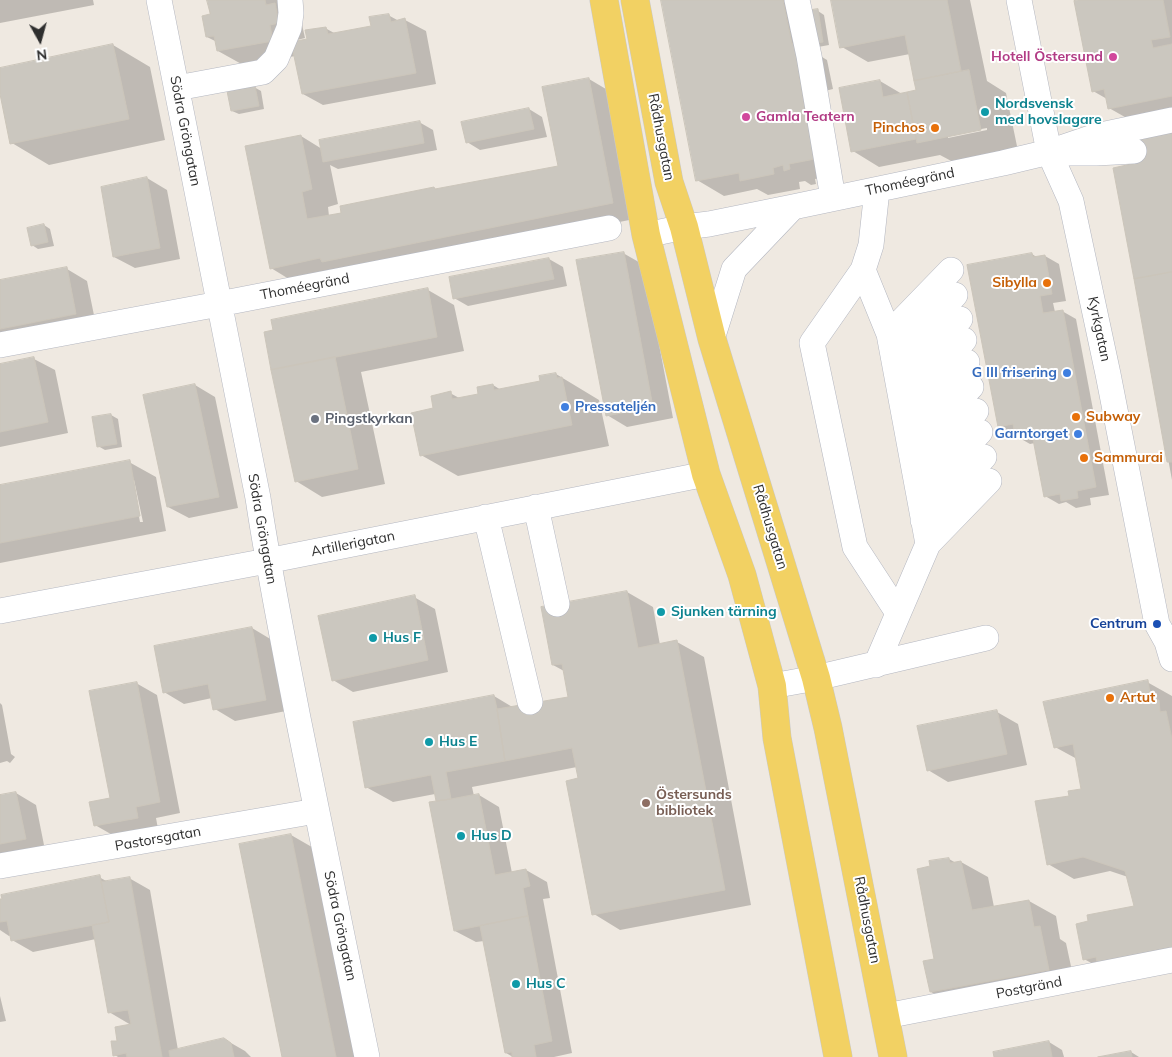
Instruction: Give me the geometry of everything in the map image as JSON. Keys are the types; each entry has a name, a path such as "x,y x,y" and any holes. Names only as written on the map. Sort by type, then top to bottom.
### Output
{"main road":[{"path":"604,0 646,235 706,474 742,575 772,686 777,738 838,1057"},
{"name":"Rådhusgatan","path":"635,0 669,182 684,226 712,339 816,678 828,728 893,1057"}],"street":[{"name":"Södra Gröngatan","path":"160,0 258,498 267,561 367,1057"},
{"path":"177,88 263,72 276,59 289,28 290,0"},
{"path":"797,0 809,56 833,198"},
{"name":"Kyrkgatan","path":"1019,0 1049,152 1071,200 1108,374 1157,624 1170,647"},
{"name":"Thoméegränd","path":"646,235 684,226 709,224 877,190 1049,152 1096,136 1172,120"},
{"path":"1049,152 1096,154 1134,151"},
{"path":"877,190 871,244 863,270 812,342 855,547 898,613"},
{"path":"712,339 734,269 793,207"},
{"name":"Thoméegränd","path":"0,344 219,304 609,228"},
{"path":"863,270 890,334 928,544"},
{"path":"890,334 951,270"},
{"path":"894,358 955,295"},
{"path":"902,404 964,341 902,404"},
{"path":"915,473 976,410 915,473"},
{"path":"923,520 984,457"},
{"name":"Artillerigatan","path":"0,611 267,561 706,474"},
{"path":"876,665 928,544 989,481"},
{"path":"536,508 556,604"},
{"path":"486,517 530,702"},
{"path":"772,686 876,665 986,638"},
{"name":"Pastorsgatan","path":"0,866 316,811"},
{"name":"Postgränd","path":"886,1016 1172,960"}],"building":[{"path":"207,0 265,0 266,5 275,3 279,23 270,25 273,41 217,51 214,36 206,37 202,16 210,14"},
{"name":"Gamla Teatern","path":"661,0 783,0 792,44 801,43 807,74 799,76 815,159 789,164 790,169 784,171 783,165 773,168 774,174 740,181 739,173 696,181"},
{"path":"831,0 947,0 961,71 914,81 905,35 840,48"},
{"path":"1163,0 1170,37 1151,40 1153,48 1172,44 1172,96 1108,109 1104,89 1092,92 1074,1"},
{"path":"818,9 823,42 810,44 805,11"},
{"path":"389,14 391,22 405,18 416,73 302,94 291,42 307,39 305,30 326,27 328,34 371,26 369,17"},
{"path":"113,44 129,119 10,144 0,94 0,68"},
{"path":"969,70 981,130 917,143 907,92 916,90 914,81"},
{"path":"589,78 613,203 322,262 320,258 270,269 245,146 301,135 312,189 302,192 307,219 341,213 340,206 434,187 435,189 558,166 542,87"},
{"path":"880,80 883,97 907,92 916,139 851,152 839,88"},
{"path":"255,86 259,106 231,111 227,91"},
{"path":"529,108 534,129 466,143 461,122"},
{"path":"420,121 424,143 323,162 319,140"},
{"path":"1172,129 1172,272 1134,279 1113,168 1136,163 1131,137"},
{"path":"147,177 160,248 113,257 101,187"},
{"path":"44,224 48,242 31,246 27,228"},
{"path":"624,252 653,407 606,416 576,260"},
{"path":"1032,253 1033,257 1045,255 1052,294 1040,296 1043,313 1063,310 1096,487 1077,491 1078,498 1061,501 1060,494 1044,497 1032,434 1015,437 1013,424 998,427 967,265"},
{"path":"549,258 554,279 453,299 449,277"},
{"path":"67,267 76,314 0,329 0,280"},
{"path":"1172,272 1172,462 1167,462 1134,279"},
{"path":"428,288 437,337 271,370 264,332 273,330 271,320"},
{"path":"34,357 48,422 0,432 0,364"},
{"name":"Pingstkyrkan","path":"335,357 358,469 295,482 271,370"},
{"path":"556,373 557,378 562,377 572,425 420,456 411,413 433,408 431,396 451,391 452,399 478,394 477,387 493,384 494,390 540,381 539,376"},
{"path":"195,384 219,497 167,507 143,395"},
{"path":"111,414 117,444 97,447 92,417"},
{"path":"130,460 140,516 0,543 0,485"},
{"path":"627,591 638,648 677,640 725,890 592,915 566,781 578,778 572,748 505,761 497,709 568,697 562,664 552,665 541,607"},
{"name":"Hus F","path":"415,595 428,660 332,681 318,616"},
{"path":"252,627 266,700 213,710 208,684 163,693 154,646"},
{"path":"1148,680 1151,701 1159,700 1160,712 1166,711 1172,739 1172,947 1097,963 1096,957 1083,960 1076,924 1088,921 1087,915 1134,906 1125,871 1083,857 1047,865 1035,801 1069,796 1068,791 1081,789 1073,744 1054,748 1043,702"},
{"path":"137,682 160,802 136,807 138,818 94,826 89,802 110,798 89,691"},
{"name":"Hus E","path":"494,695 505,761 446,772 451,799 436,801 431,775 365,788 353,722"},
{"path":"997,710 1007,754 927,771 917,726"},
{"path":"16,792 26,839 0,844 0,795"},
{"name":"Hus D","path":"479,794 495,875 526,869 530,886 523,888 528,916 454,931 429,802"},
{"path":"291,834 336,1057 282,1057 239,844"},
{"path":"949,858 950,863 961,861 972,910 1029,900 1034,927 1040,926 1049,970 930,992 923,961 934,959 917,869 930,866 929,861"},
{"path":"100,875 109,922 11,941 7,921 0,922 1,895"},
{"path":"130,877 162,1057 127,1057 126,1053 113,1056 111,1041 117,1041 115,1027 131,1024 128,1010 108,1013 92,925 109,922 101,882"},
{"name":"Hus C","path":"528,916 552,1041 534,1045 536,1057 512,1057 512,1052 505,1053 480,926"},
{"path":"224,1038 231,1043 234,1057 170,1057 169,1051"},
{"path":"1049,1041 1052,1057 994,1057 993,1052"},
{"path":"1131,1051 1132,1057 1098,1057"}],"place":[{"name":"Hotell Östersund","path":"1113,57"},
{"name":"Nordsvensk med hovslagare","path":"985,112"},
{"name":"Gamla Teatern","path":"746,117"},
{"name":"Pinchos","path":"935,128"},
{"name":"Sibylla","path":"1047,283"},
{"name":"G III frisering","path":"1067,373"},
{"name":"Pressateljén","path":"565,407"},
{"name":"Subway","path":"1076,417"},
{"name":"Pingstkyrkan","path":"315,419"},
{"name":"Garntorget","path":"1078,434"},
{"name":"Sammurai","path":"1084,458"},
{"name":"Sjunken tärning","path":"661,612"},
{"name":"Centrum","path":"1157,624"},
{"name":"Hus F","path":"373,638"},
{"name":"Artut","path":"1110,698"},
{"name":"Hus E","path":"429,742"},
{"name":"Östersunds bibliotek","path":"646,803"},
{"name":"Hus D","path":"461,836"},
{"name":"Hus C","path":"516,984"}]}
